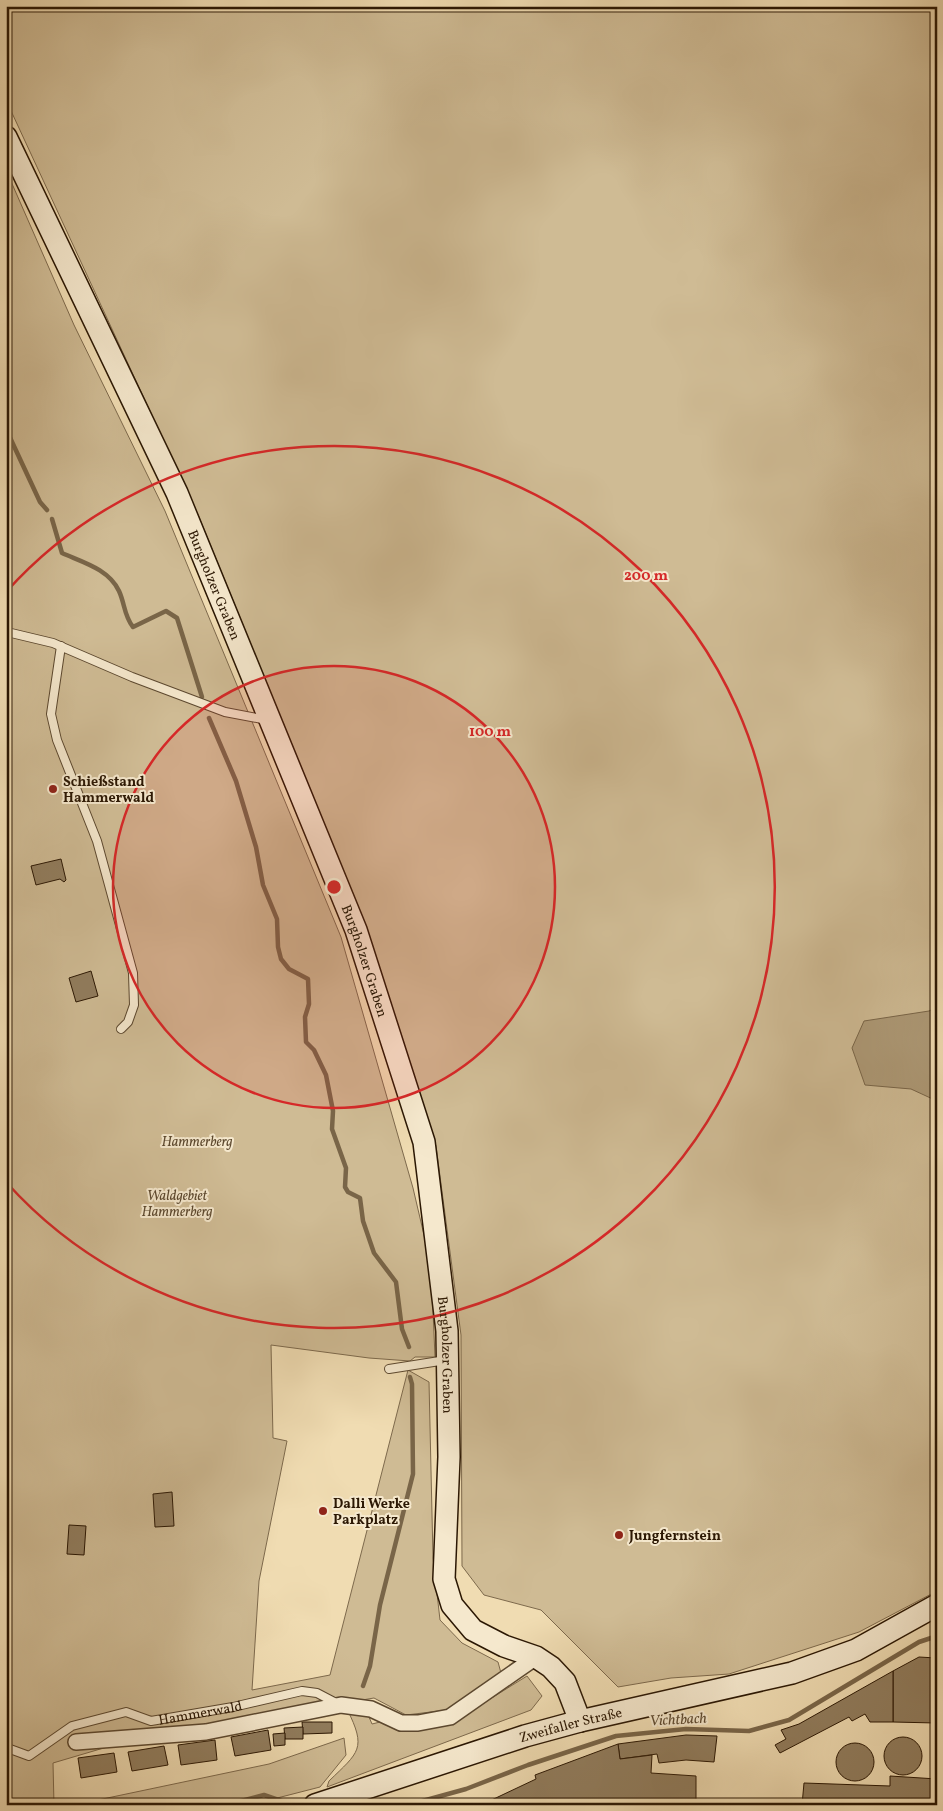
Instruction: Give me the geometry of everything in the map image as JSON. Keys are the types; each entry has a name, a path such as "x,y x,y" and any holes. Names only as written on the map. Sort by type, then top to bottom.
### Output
{"main road":[{"name":"Burgholzer Graben","path":"6,137 177,492 356,930 424,1142 447,1331 449,1457 444,1579 452,1605 473,1630 504,1646 536,1657 551,1667 565,1682 580,1721"},
{"name":"Zweifaller Straße","path":"322,1802 525,1736 580,1721 792,1673 856,1650 937,1605"}],"street":[{"name":"Hammerwald","path":"76,1742 206,1732 341,1705 371,1709 401,1723 418,1723 450,1717 536,1657"}],"lane":[{"path":"7,632 61,646 225,712 270,720"},
{"path":"61,646 51,714 57,740 97,841 133,973 134,1005 128,1022 121,1029"},
{"path":"388,1369 448,1360"},
{"name":"Hammerwald","path":"10,1749 29,1756 72,1726 126,1712 151,1720 233,1707 302,1691 317,1693 341,1705"}],"green space":[{"path":"26,6 937,6 937,1591 859,1632 729,1674 671,1678 618,1687 541,1610 484,1595 462,1566 461,1335 436,1146 366,927 199,517 6,100 6,14"},
{"name":"Waldgebiet Hammerberg","path":"6,170 74,325 165,511 341,937 413,1188 431,1265 435,1357 415,1357 410,1361 369,1358 271,1345 273,1438 287,1441 259,1581 252,1690 330,1675 408,1370 429,1382 433,1558 440,1620 462,1643 498,1662 501,1673 447,1710 406,1715 374,1698 161,1734 161,1738 107,1747 53,1763 54,1805 6,1805"},
{"path":"527,1676 542,1696 531,1710 327,1787 329,1781 347,1763 357,1749 357,1733 347,1709 369,1717 372,1724 380,1722 397,1730 417,1730 453,1722"},
{"path":"344,1738 346,1755 320,1787 250,1805 74,1805 269,1764"}],"shaded area":[{"path":"937,1007 937,1101 911,1089 865,1085 852,1048 864,1021 929,1011"}],"building":[{"path":"61,859 66,880 64,882 60,879 36,885 31,866"},
{"path":"91,971 98,996 76,1002 69,978"},
{"path":"172,1492 174,1526 155,1527 153,1494"},
{"path":"69,1525 86,1526 84,1555 67,1554"},
{"path":"919,1657 936,1658 936,1723 893,1722 893,1671"},
{"path":"893,1671 893,1722 870,1722 865,1714 852,1721 849,1717 780,1753 775,1745 786,1739 781,1730 799,1724"},
{"path":"302,1722 332,1722 332,1733 303,1734"},
{"path":"303,1727 303,1739 285,1739 284,1728"},
{"path":"268,1730 271,1750 235,1756 231,1737"},
{"path":"285,1733 285,1745 274,1746 273,1734"},
{"path":"686,1735 717,1736 714,1762 686,1760 659,1763 657,1754 620,1759 618,1744"},
{"path":"903,1737 917,1742 922,1756 917,1770 903,1775 889,1770 884,1756 889,1742"},
{"path":"215,1740 217,1760 181,1765 178,1745"},
{"path":"855,1743 868,1749 874,1762 868,1775 855,1781 842,1775 836,1762 842,1749"},
{"path":"618,1744 620,1759 652,1755 651,1773 696,1776 696,1805 481,1805 536,1779 535,1775"},
{"path":"164,1746 168,1765 132,1771 128,1752"},
{"path":"114,1753 117,1772 81,1778 78,1758"},
{"path":"890,1776 937,1779 937,1805 802,1805 804,1783 890,1786"}],"waterway":[{"path":"6,429 40,502 47,510"},
{"path":"52,519 62,553 94,567 109,577 119,591 128,619 133,627 166,611 177,618 202,697"},
{"path":"209,718 236,781 256,847 263,885 277,919 278,947 281,959 289,969 308,979 309,1004 305,1017 306,1042 314,1050 326,1075 333,1111 332,1129 346,1168 345,1187 348,1192 360,1198 363,1221 374,1253 396,1282 402,1329 409,1347"},
{"path":"363,1686 370,1666 380,1605 413,1474 412,1384 410,1377"},
{"name":"Vichtbach","path":"408,1805 466,1789 528,1765 616,1736 686,1729 749,1731 789,1720 919,1642 937,1636"},
{"name":"Vichtbach","path":"226,1805 264,1795 293,1805"},
{"path":"380,1801 381,1805"}],"place":[{"name":"Schießstand Hammerwald","path":"53,789"},
{"name":"Dalli Werke Parkplatz","path":"323,1511"},
{"name":"Jungfernstein","path":"619,1535"}],"park label":[{"name":"Hammerberg","path":"197,1141"}]}
